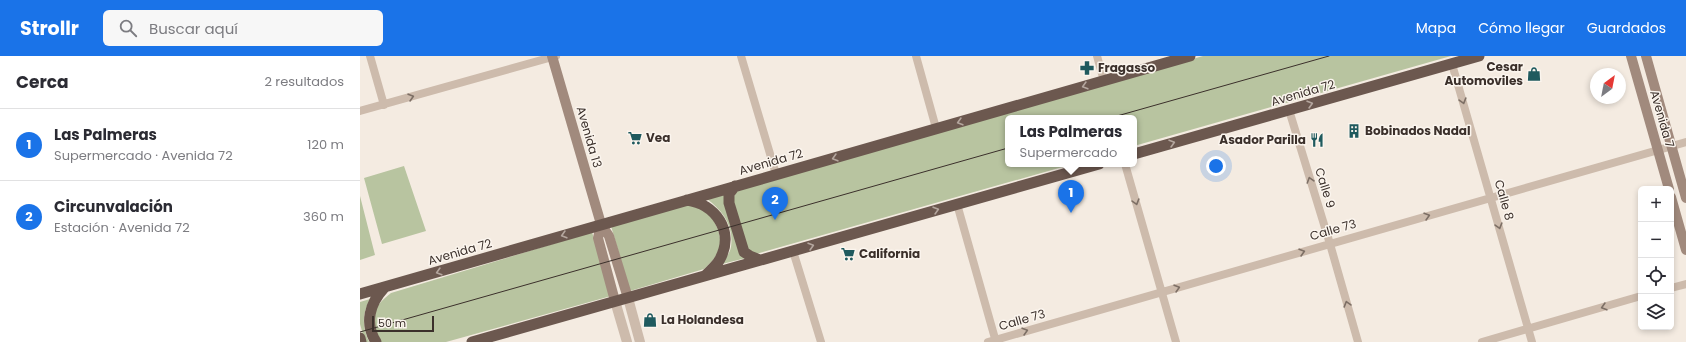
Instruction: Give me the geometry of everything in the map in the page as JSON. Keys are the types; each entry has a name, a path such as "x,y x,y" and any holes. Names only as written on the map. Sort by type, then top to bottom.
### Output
{"highway":[{"name":"Avenida 72","path":"360,294 1190,56"},
{"name":"Avenida 72","path":"1137,153 1479,56"},
{"path":"472,342 1088,167"},
{"path":"735,186 729,194 729,203 737,232 744,252 760,260"},
{"path":"687,200 700,203 712,210 718,216 724,228 724,249 720,259 706,276"},
{"path":"376,342 370,329 370,308 376,296 385,287"},
{"path":"360,338 361,342"}],"main road":[{"name":"Avenida 13","path":"553,56 601,224 609,236 628,298"},
{"name":"Avenida 7","path":"1631,56 1668,186"},
{"name":"Avenida 7","path":"1646,56 1686,198"},
{"path":"1674,208 1686,250"},
{"name":"Avenida 13","path":"601,224 598,238 616,301"}],"street":[{"path":"370,56 384,105"},
{"path":"360,112 553,56"},
{"path":"741,56 776,174"},
{"path":"916,56 936,128"},
{"path":"1096,56 1104,80"},
{"name":"Calle 8","path":"1452,64 1532,342"},
{"name":"Calle 9","path":"1289,110 1358,342"},
{"name":"Calle 73","path":"993,341 1686,142"},
{"path":"1126,167 1176,342"},
{"path":"957,204 993,341"},
{"path":"793,251 821,342"},
{"path":"1674,287 1686,284"},
{"path":"1482,342 1638,297"},
{"name":"Avenida 13","path":"628,298 640,342"},
{"name":"Avenida 13","path":"616,301 627,342"}],"green space":[{"path":"1203,56 1451,56 1137,145 1137,115 1005,115 1005,167 1062,167 756,254 747,250 732,200 739,188"},
{"path":"404,166 426,231 382,244 364,178"},
{"path":"725,193 746,258 722,264 729,254 731,247 731,232 722,214 707,199"},
{"path":"360,196 375,255 360,260"},
{"path":"687,205 705,210 714,220 720,238 717,254 704,269 630,291 611,226"},
{"path":"592,232 611,296 446,342 381,342 373,324 373,315 381,302 391,293"},
{"path":"370,299 364,315 365,331 369,342 365,342 360,324 360,302"}],"tram line":[{"path":"1121,115 1329,56"},
{"path":"360,332 1005,149"}],"place":[{"name":"Fragasso","path":"1087,68"},
{"name":"Cesar Automoviles","path":"1534,74"},
{"name":"Bobinados Nadal","path":"1354,131"},
{"name":"Vea","path":"635,138"},
{"name":"Asador Parilla","path":"1317,140"},
{"name":"Las Palmeras","path":"1071,213"},
{"name":"Circunvalación","path":"775,220"},
{"name":"California","path":"848,254"},
{"name":"La Holandesa","path":"650,320"}]}
